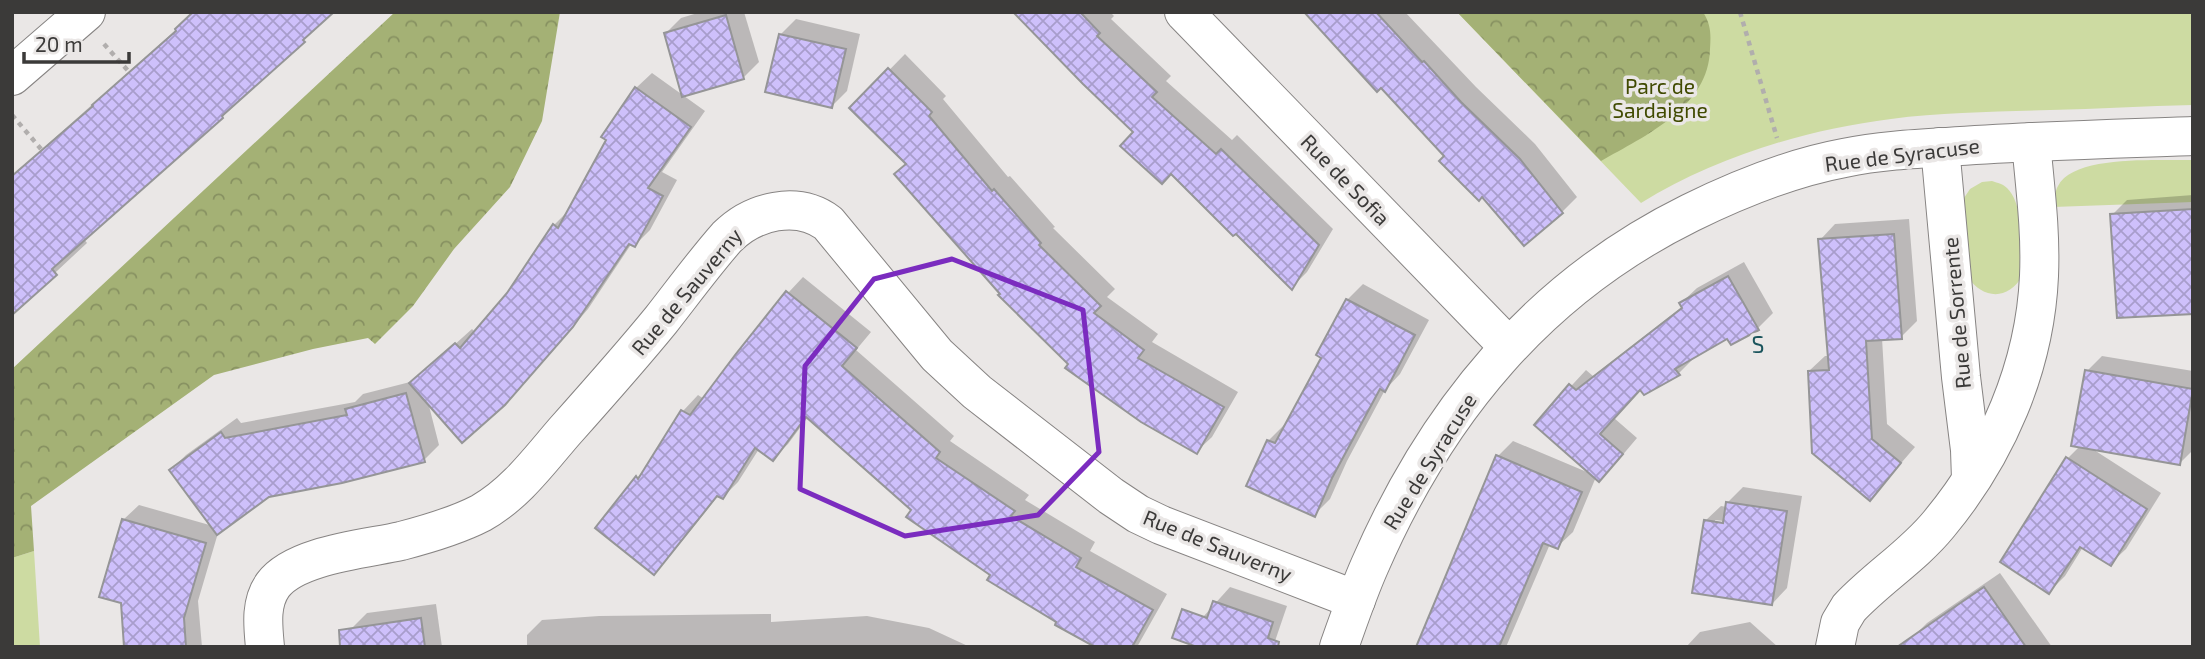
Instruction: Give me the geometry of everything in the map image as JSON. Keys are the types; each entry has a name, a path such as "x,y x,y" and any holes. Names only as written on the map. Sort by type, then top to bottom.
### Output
{"street":[{"path":"12,76 86,12"},
{"name":"Rue de Sofia","path":"1184,12 1508,346"},
{"name":"Rue de Syracuse","path":"1339,647 1384,535 1426,457 1471,391 1508,346 1570,290 1648,234 1728,195 1786,173 1834,160 1940,147 2193,136"},
{"path":"1835,647 1840,623 1849,608 1938,525 1984,458 2011,405 2025,365 2039,279 2031,142"},
{"name":"Rue de Sorrente","path":"1940,147 1971,479"},
{"name":"Rue de Sauverny","path":"265,647 263,619 266,601 273,585 285,573 301,564 455,525 482,512 504,497 536,466 629,358 727,237 747,220 778,212 810,213 828,223 953,371 977,393 1128,507 1161,525 1356,600"}],"path":[{"path":"1741,12 1779,147"},
{"path":"12,115 41,149"}],"highlighted area":[{"path":"952,259 1083,310 1099,452 1038,515 905,536 800,489 805,366 874,279"}],"green space":[{"path":"395,12 560,12 542,121 510,187 454,249 413,306 375,344 368,338 313,349 214,375 31,506 34,551 12,558 12,369"},
{"name":"Parc de Sardaigne","path":"1457,12 2193,12 2193,105 1950,114 1858,124 1793,138 1730,159 1641,203"},
{"path":"1457,12 1703,12 1710,34 1707,69 1699,87 1672,117 1601,161"},
{"path":"2193,160 2193,202 2053,207 2058,186 2067,176 2081,169 2120,161"},
{"path":"1992,181 2005,187 2013,196 2022,242 2022,276 2010,290 1996,294 1981,290 1968,277 1962,201 1970,189 1982,182"},
{"path":"34,551 40,647 12,647 12,558"}],"building":[{"path":"193,12 334,12 303,40 305,42 222,116 223,118 52,269 57,275 12,315 12,176 176,31"},
{"path":"1013,12 1080,12 1100,33 1097,36 1157,92 1152,97 1216,154 1221,149 1319,245 1292,290 1171,174 1162,184 1120,146 1133,132"},
{"path":"1304,12 1376,12 1461,102 1520,159 1563,213 1524,246 1482,197 1479,201 1439,161 1444,156 1381,88 1377,92"},
{"path":"726,15 744,79 682,97 664,33"},
{"path":"779,34 846,49 832,108 765,92"},
{"path":"888,68 932,112 929,116 992,191 994,189 1041,243 1039,245 1101,306 1094,313 1144,350 1138,358 1224,407 1197,454 1141,422 1065,368 1068,364 998,295 1000,294 894,174 906,164 849,108"},
{"path":"635,87 691,127 648,188 663,196 635,247 629,244 573,327 505,405 462,443 409,383 455,343 460,348 507,293 553,224 558,228 606,140 601,137"},
{"path":"2193,209 2193,314 2117,318 2110,214"},
{"path":"1894,234 1902,339 1866,341 1872,439 1901,463 1870,501 1812,453 1808,371 1829,370 1818,239"},
{"path":"1728,276 1759,330 1731,345 1727,339 1675,369 1680,375 1644,395 1640,390 1600,434 1623,454 1599,482 1534,425 1569,384 1576,390 1682,308 1679,303"},
{"path":"786,291 857,348 842,366 940,452 936,458 1015,511 1011,516 1081,558 1076,567 1153,610 1132,647 1095,647 1055,625 1056,622 987,580 990,575 906,517 911,510 806,417 773,461 755,448 723,499 717,496 654,575 595,528 636,476 638,479 681,410 690,415"},
{"path":"1346,299 1415,335 1385,392 1380,389 1332,478 1315,517 1246,486 1267,440 1275,443 1321,358 1316,355"},
{"path":"2085,370 2193,389 2180,465 2071,446"},
{"path":"406,393 425,462 342,483 269,497 217,535 169,470 221,432 225,438 347,415 345,409"},
{"path":"1496,455 1582,492 1558,549 1543,543 1499,647 1416,647"},
{"path":"2066,457 2147,509 2111,566 2080,547 2049,594 2000,562"},
{"path":"1726,502 1787,511 1772,605 1692,593 1704,520 1723,523"},
{"path":"122,519 206,543 184,618 186,647 124,647 121,603 99,597"},
{"path":"1984,587 2026,647 1897,647 1956,606"},
{"path":"1213,601 1273,622 1268,638 1279,642 1278,647 1197,647 1172,638 1182,609 1207,618"},
{"path":"421,618 425,647 340,647 339,630"}],"district":[{"name":"S","path":"1759,344"}]}
